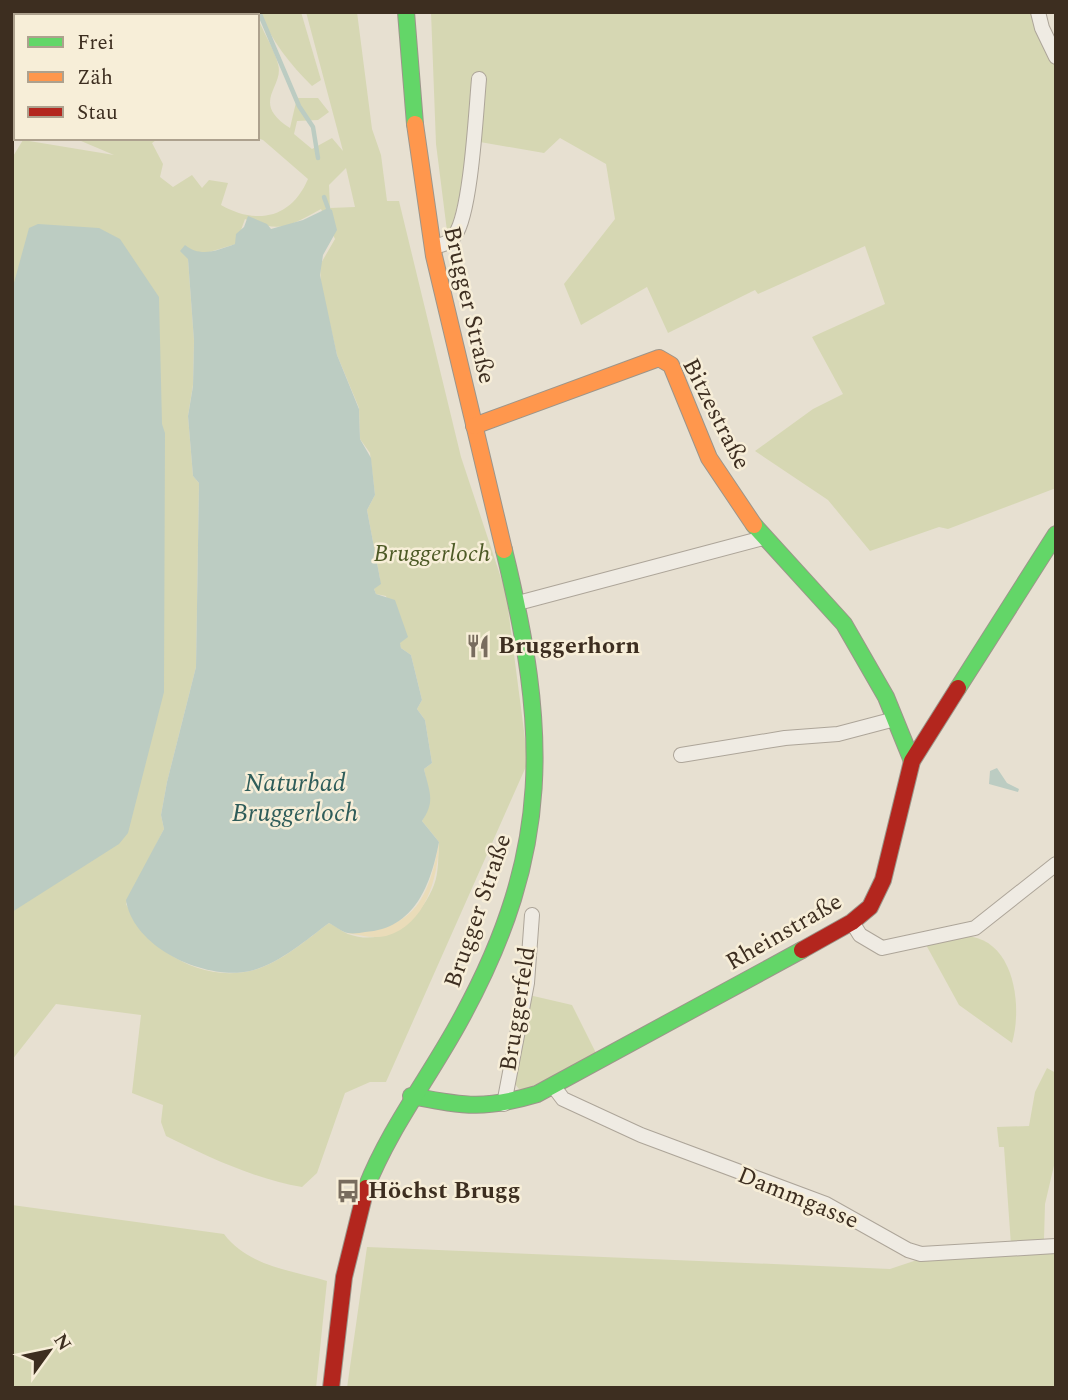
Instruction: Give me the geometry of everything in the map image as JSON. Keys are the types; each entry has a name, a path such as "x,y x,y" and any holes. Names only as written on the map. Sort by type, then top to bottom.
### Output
{"street":[{"name":"Brugger Straße","path":"331,1388 349,1252 373,1171 411,1096 458,1026 482,978 528,838 534,806 536,732 531,681 517,603 432,247 406,12"},
{"path":"1038,12 1042,28 1056,57"},
{"path":"432,247 447,243 460,227 479,79"},
{"name":"Bitzestraße","path":"474,426 659,358 671,365 709,458 763,538 844,624 868,663 912,761"},
{"name":"Rheinstraße","path":"411,1096 471,1107 504,1104 554,1087 852,922 870,907 883,880 912,761 1056,534"},
{"path":"517,603 763,538"},
{"path":"681,755 785,738 838,734 895,719"},
{"path":"852,922 860,935 882,948 959,933 988,921 1056,864"},
{"name":"Bruggerfeld","path":"504,1104 527,983 532,915"},
{"name":"Dammgasse","path":"554,1087 563,1099 641,1135 827,1204 908,1250 921,1254 1056,1246"}],"green space":[{"path":"12,12 257,14 14,14 14,62"},
{"path":"260,12 301,12 321,80 312,86 296,69 276,43"},
{"name":"Bruggerloch","path":"306,12 357,12 372,129 381,155 387,201 399,201 461,457 506,593 528,762 386,1082 370,1082 345,1093 317,1173 302,1187 249,1173 166,1136 161,1122 163,1105 132,1093 141,1015 56,1004 12,1060 12,158 23,140 114,155 79,140 156,140 152,143 163,164 160,177 173,187 192,175 202,188 209,180 228,183 221,205 247,215 259,216 271,215 292,203 308,179 259,139 259,20 278,64 279,72 270,102 272,110 278,119 290,128 297,98 318,98 329,112 318,120 297,121 294,134 312,149 332,138 343,151","holes":["346,168 355,207 330,208 329,185","321,209 335,239 320,265 321,285 337,355 359,408 360,439 370,453 375,495 367,510 380,579 374,589 376,594 386,596 401,648 411,655 422,700 417,709 425,720 432,763 424,769 429,802 422,821 439,842 437,875 420,909 411,919 388,934 362,937 348,934 329,923 291,951 260,968 230,973 212,972 194,967 161,948 136,920 126,904 164,829 161,815 167,782 196,667 199,483 193,476 188,416 193,385 194,341 188,259 194,252 206,253 236,244 245,219 267,226 284,226"]},
{"path":"431,12 1033,12 1046,52 1056,66 1056,488 948,529 939,527 870,551 828,500 755,451 813,409 843,394 812,337 885,304 865,246 758,294 755,290 668,333 647,287 581,325 564,284 615,219 606,164 560,138 544,153 480,142 483,74 475,72 464,177 451,231 447,231 436,144"},
{"path":"964,936 981,939 994,948 1004,960 1015,993 1012,1043 959,1005 925,943"},
{"path":"529,995 572,1005 597,1055 526,1089 519,1089 515,1084"},
{"path":"1047,1068 1056,1073 1056,1157 1045,1204 1044,1239 1056,1239 1056,1388 347,1388 367,1247 890,1269 920,1259 1011,1245 1004,1147 999,1147 997,1127 1029,1126 1035,1092"},
{"path":"12,1205 224,1234 234,1245 257,1260 327,1281 316,1388 12,1388"}],"sand":[{"path":"439,842 432,884 420,911 411,922 386,936 371,937 347,933 388,926 414,909 429,882"}],"water":[{"name":"Naturbad Bruggerloch","path":"328,208 332,210 337,230 323,255 320,275 337,355 359,409 360,439 371,458 375,495 367,510 381,584 374,589 376,594 395,600 408,637 400,643 401,648 411,655 422,700 417,709 425,720 432,763 424,769 430,802 422,821 439,842 431,873 418,902 397,923 382,929 352,933 329,923 292,951 261,968 232,973 213,971 193,966 157,946 142,933 126,900 164,829 161,815 167,782 196,667 199,483 193,476 188,416 193,386 194,341 188,259 180,251 185,245 203,252 235,244 236,234 244,227 248,216 267,224 271,229 303,220"},
{"path":"38,224 99,228 120,239 159,297 162,424 165,433 164,692 128,833 119,844 12,912 12,290 29,228"},
{"path":"997,768 1007,783 1019,789 1018,792 989,784 990,771"}],"waterway":[{"path":"259,12 299,106 313,127 318,158"},
{"path":"324,197 328,208"}],"traffic: fast":[{"path":"406,12 415,124"},
{"path":"754,525 844,624 886,697 912,761"},
{"path":"958,688 1056,534"},
{"path":"366,1188 399,1122 462,1017 492,956 513,899 527,843 534,788 534,732 529,675 504,550"},
{"path":"411,1096 474,1105 537,1094 802,950"}],"traffic: slow":[{"path":"415,124 434,256 504,550"},
{"path":"474,426 659,358 671,365 709,458 754,525"}],"traffic: jam":[{"path":"802,950 852,922 870,907 883,880 912,761 958,688"},
{"path":"331,1388 344,1277 366,1188"}],"place":[{"name":"Bruggerhorn","path":"478,646"},
{"name":"Höchst Brugg","path":"348,1191"}]}
